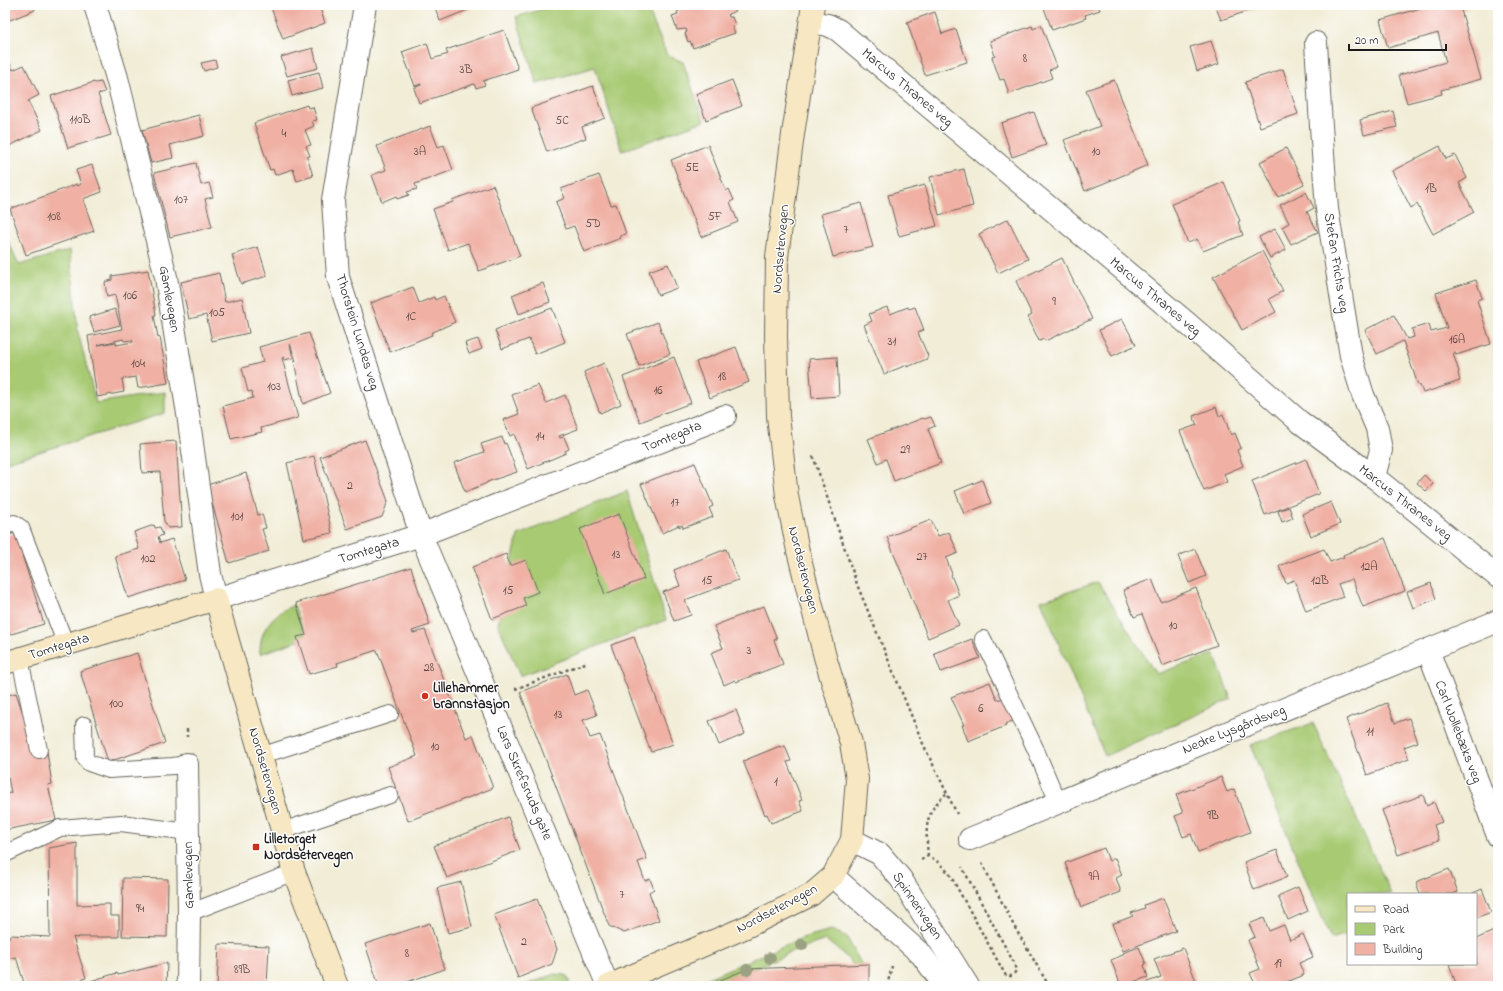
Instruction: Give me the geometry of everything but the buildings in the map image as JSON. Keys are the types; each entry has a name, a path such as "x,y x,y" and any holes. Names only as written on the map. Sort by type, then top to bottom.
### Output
{"main road":[{"name":"Nordsetervegen","path":"608,986 744,928 811,895 833,876 852,840 857,779 851,743 825,657 798,552 787,496 778,416 776,336 777,257 793,134 812,14"},
{"name":"Tomtegata","path":"13,661 216,599"},
{"name":"Nordsetervegen","path":"216,599 294,872 337,986"}],"street":[{"name":"Gamlevegen","path":"95,5 117,78 166,277 188,414 210,574 216,599"},
{"name":"Thorstein Lundes veg","path":"365,5 332,200 338,277 421,535"},
{"name":"Marcus Thranes veg","path":"812,14 828,26 838,30 1182,319 1300,422 1374,477 1498,577"},
{"name":"Stefan Frichs veg","path":"1316,43 1328,209 1351,356 1363,396 1377,428 1381,450 1374,477"},
{"name":"Tomtegata","path":"216,599 421,535 724,416"},
{"name":"Lars Skrefsruds gate","path":"421,535 608,986"},
{"name":"Nedre Lysgårdsveg","path":"970,839 1498,621"},
{"name":"Carl Wollebæks veg","path":"1428,650 1498,836"},
{"name":"Gamlevegen","path":"187,764 189,913 188,986"},
{"name":"Spinnerivegen","path":"852,840 880,854 901,879 968,986"},
{"name":"Spinnerivegen","path":"833,876 921,954 945,986"}],"lane":[{"path":"5,526 14,523 22,528 66,645"},
{"path":"983,639 1035,748 1058,802"},
{"path":"13,661 39,750"},
{"path":"260,756 390,714"},
{"path":"84,725 85,758 89,763 109,770 187,764"},
{"path":"282,831 390,795"},
{"path":"5,854 60,828 120,823 188,832"},
{"path":"189,913 294,872"}],"path":[{"path":"812,455 858,587 924,746 958,816 953,818"},
{"path":"489,698 588,662"},
{"path":"928,856 926,829 932,810 937,802 946,794"},
{"path":"970,839 1014,926 1049,986"},
{"path":"921,860 928,856"},
{"path":"928,856 938,862 949,873 1006,976 1012,976 1016,971 1014,963 966,873 958,861"},
{"path":"887,986 891,970"}],"green space":[{"path":"556,5 646,5 667,55 683,62 704,121 622,151 595,67 537,84 516,17"},
{"path":"908,5 961,5 961,8 918,9"},
{"path":"5,234 19,265 70,250 78,332 96,403 165,392 165,413 7,462 5,458"},
{"path":"627,491 666,620 520,676 498,624 518,535"},
{"path":"1098,582 1156,674 1214,654 1231,699 1105,756 1041,601"},
{"path":"294,605 306,638 260,654 262,637 268,624 279,613"},
{"path":"1313,723 1391,893 1347,893 1347,934 1331,939 1250,745"},
{"path":"831,930 846,936 863,967 868,980 844,955 826,940 795,950 716,986 689,986 802,938"},
{"path":"555,974 566,975 570,982 560,986 523,986"}],"place":[{"name":"Lillehammer brannstasjon","path":"425,696"},
{"name":"Lilletorget Nordsetervegen","path":"256,847"}]}
